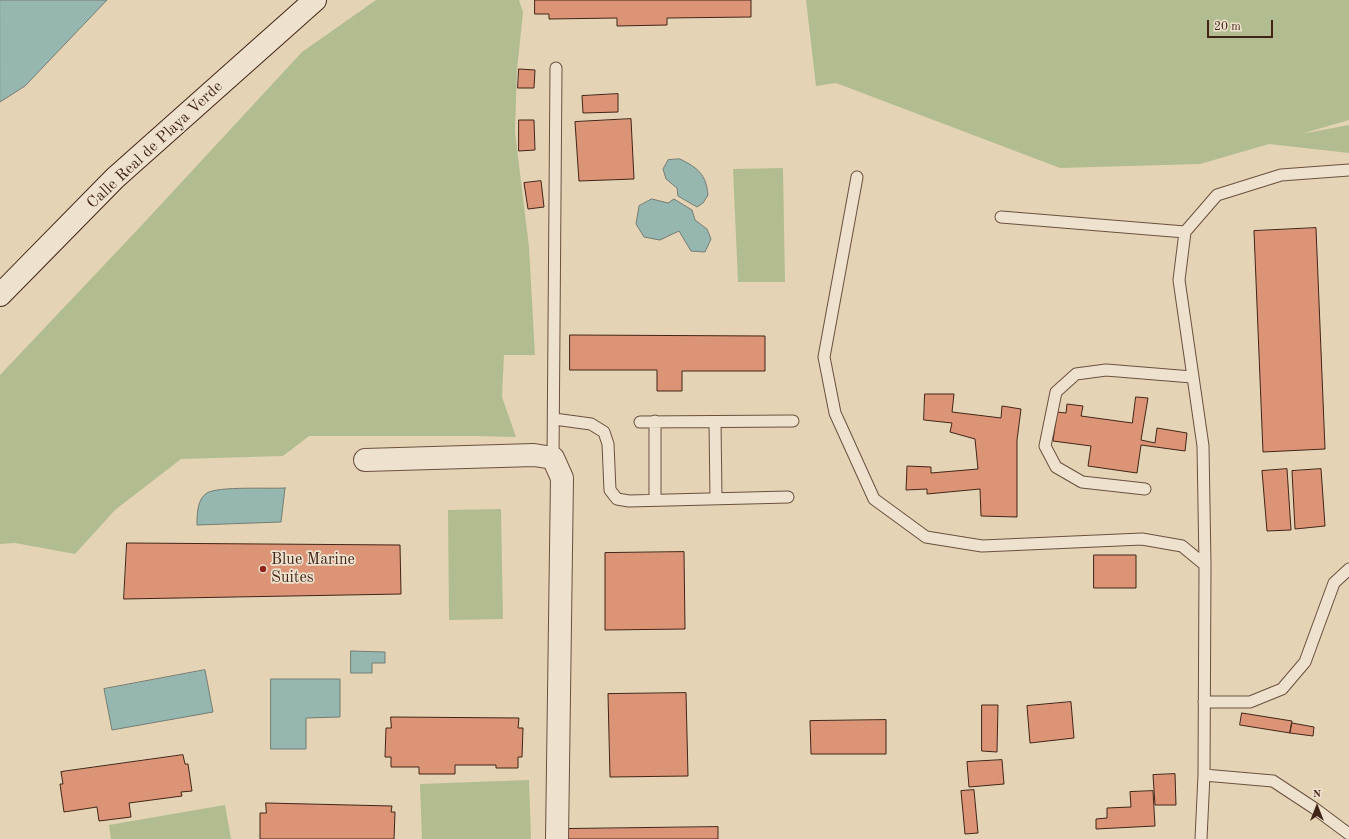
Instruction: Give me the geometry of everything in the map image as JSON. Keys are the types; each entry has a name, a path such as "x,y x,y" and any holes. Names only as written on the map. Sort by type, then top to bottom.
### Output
{"street":[{"name":"Calle Real de Playa Verde","path":"0,295 115,178 315,0"},
{"path":"365,460 534,456 552,458 562,478 557,839"}],"lane":[{"path":"552,458 554,419 556,68"},
{"path":"1201,839 1204,775 1205,564 1202,446 1179,280 1185,232 1217,195 1281,174 1349,170"},
{"path":"857,177 824,357 835,413 874,499 926,537 982,546 1142,539 1182,546 1205,564"},
{"path":"1001,217 1185,232"},
{"path":"1145,489 1082,482 1056,467 1046,446 1056,392 1076,374 1106,370 1192,377"},
{"path":"554,419 591,424 604,432 608,444 610,490 617,499 629,501 788,497"},
{"path":"640,422 793,422"},
{"path":"655,422 655,500"},
{"path":"715,422 716,499"},
{"path":"1204,702 1250,702 1282,689 1305,662 1334,583 1349,569"},
{"path":"1204,775 1273,782 1314,808 1349,834"}],"green space":[{"path":"376,0 519,0 523,12 517,70 515,132 529,247 535,355 504,355 502,397 516,437 309,436 283,456 181,459 115,510 75,554 15,543 0,544 0,375 141,226 302,52"},
{"path":"806,0 1349,0 1349,120 1301,134 1349,125 1349,153 1269,144 1200,164 1060,168 836,83 816,86"},
{"path":"783,168 785,282 738,282 733,169"},
{"path":"501,509 503,619 449,620 448,510"},
{"path":"529,780 531,839 422,839 420,784"},
{"path":"225,805 231,839 111,839 109,825"}],"water":[{"path":"0,0 107,0 25,86 0,102"},
{"path":"680,159 692,165 700,172 705,182 708,195 703,203 697,207 678,196 677,188 666,179 663,169 668,160"},
{"path":"652,199 668,203 674,199 692,210 695,220 707,229 711,239 705,252 691,251 679,231 660,240 644,237 636,224 639,206"},
{"path":"285,488 281,522 197,525 199,503 207,493 222,489"},
{"path":"351,651 385,652 385,663 372,663 372,673 351,673"},
{"path":"205,670 213,712 112,730 104,689"},
{"path":"271,679 340,679 340,717 306,718 306,749 271,749"}],"building":[{"path":"535,0 751,0 751,17 667,18 667,25 617,26 617,18 549,19 549,14 535,14"},
{"path":"519,69 535,70 534,88 518,88"},
{"path":"618,94 618,112 583,113 582,96"},
{"path":"631,119 634,179 579,181 575,122"},
{"path":"519,120 534,120 535,150 519,151"},
{"path":"541,181 544,207 528,209 524,183"},
{"path":"1316,228 1325,449 1263,452 1254,231"},
{"path":"570,335 765,336 765,371 682,371 682,391 657,391 657,370 570,370"},
{"path":"925,394 954,394 952,412 1001,418 1002,406 1021,409 1017,440 1017,517 981,516 980,489 927,494 927,489 906,490 907,466 931,467 931,473 978,469 975,439 950,432 952,423 924,420"},
{"path":"1136,397 1148,398 1141,440 1155,443 1157,428 1187,433 1185,451 1141,445 1137,473 1088,466 1091,446 1053,441 1057,412 1066,413 1067,404 1083,406 1081,416 1132,423"},
{"path":"1287,469 1291,530 1267,531 1262,471"},
{"path":"1321,469 1325,526 1295,529 1292,471"},
{"name":"Blue Marine Suites","path":"127,543 400,545 401,594 124,599"},
{"path":"684,552 685,629 605,630 605,553"},
{"path":"1094,555 1136,555 1136,588 1094,588"},
{"path":"686,693 688,776 610,777 608,694"},
{"path":"1071,702 1074,738 1030,743 1027,706"},
{"path":"982,705 998,705 997,752 982,751"},
{"path":"1242,713 1292,721 1290,733 1240,725"},
{"path":"391,717 519,718 518,728 523,728 522,757 518,757 518,768 496,768 496,765 455,765 455,774 419,774 419,767 391,767 391,757 385,757 386,728 391,728"},
{"path":"886,720 886,754 811,754 810,721"},
{"path":"1292,723 1314,727 1313,736 1290,733"},
{"path":"183,755 185,764 188,764 192,791 181,792 182,796 129,803 131,817 99,821 97,807 64,812 60,784 63,784 61,772"},
{"path":"1002,760 1004,784 969,787 967,762"},
{"path":"1175,774 1176,805 1155,805 1153,775"},
{"path":"974,790 978,833 965,834 961,791"},
{"path":"1153,791 1155,826 1096,829 1096,819 1107,818 1107,808 1131,807 1130,792"},
{"path":"266,803 392,806 391,812 395,812 394,839 260,839 260,813 266,813"},
{"path":"718,827 718,839 562,839 562,829"}],"place":[{"name":"Blue Marine Suites","path":"263,569"}]}
